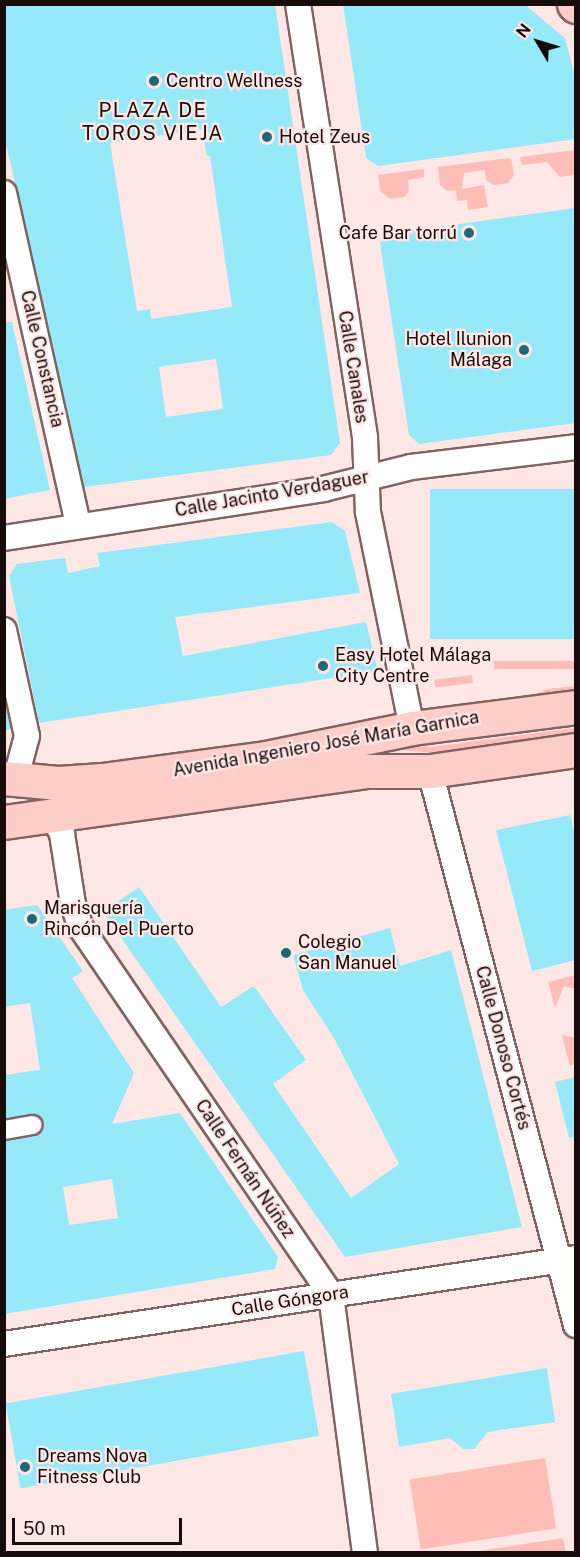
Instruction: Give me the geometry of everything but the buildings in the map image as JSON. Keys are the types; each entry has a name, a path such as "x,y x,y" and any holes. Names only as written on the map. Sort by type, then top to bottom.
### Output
{"main road":[{"name":"Avenida Ingeniero José María Garnica","path":"7,779 58,783 113,778 277,756 412,728 576,707"},
{"name":"Avenida Ingeniero José María Garnica","path":"4,822 51,813 365,771 430,771 576,750"}],"street":[{"name":"Calle Canales","path":"298,4 365,438 368,512 412,728"},
{"name":"Calle Constancia","path":"4,193 78,525"},
{"name":"Calle Jacinto Verdaguer","path":"4,538 323,489 411,467 576,447"},
{"path":"4,630 27,736 18,769 7,779"},
{"name":"Calle Donoso Cortés","path":"430,771 567,1259 576,1325"},
{"name":"Calle Fernán Núñez","path":"51,813 62,834 73,904 81,928 331,1295 365,1552"},
{"path":"4,1130 33,1125"},
{"name":"Calle Góngora","path":"4,1344 567,1259"}],"shaded area":[{"path":"575,150 575,175 560,177 547,162 522,165 520,157"},
{"path":"511,158 514,175 508,183 494,185 486,180 485,170 464,173 462,189 484,185 488,207 468,210 467,200 457,201 456,190 447,191 440,185 438,167"},
{"path":"424,169 424,177 408,180 409,191 404,197 390,199 380,191 378,175"},
{"path":"494,661 575,661 575,669 494,669"},
{"path":"472,675 473,683 435,688 434,680"},
{"path":"575,686 575,690 533,695 548,689"},
{"path":"575,728 575,734 432,753 403,750 403,745 431,747"},
{"path":"575,975 575,989 564,986 555,1008 548,982"},
{"path":"562,1035 575,1038 575,1064 570,1066"},
{"path":"545,1458 556,1528 421,1550 410,1479"},
{"path":"563,1538 566,1552 472,1552"}],"place":[{"name":"Centro Wellness","path":"154,81"},
{"name":"Hotel Zeus","path":"267,137"},
{"name":"Cafe Bar torrú","path":"469,233"},
{"name":"Hotel Ilunion Málaga","path":"524,350"},
{"name":"Easy Hotel Málaga City Centre","path":"323,666"},
{"name":"Marisquería Rincón Del Puerto","path":"32,919"},
{"name":"Colegio San Manuel","path":"286,953"},
{"name":"Dreams Nova Fitness Club","path":"25,1467"}],"district":[{"name":"PLAZA DE TOROS VIEJA","path":"153,122"}]}
